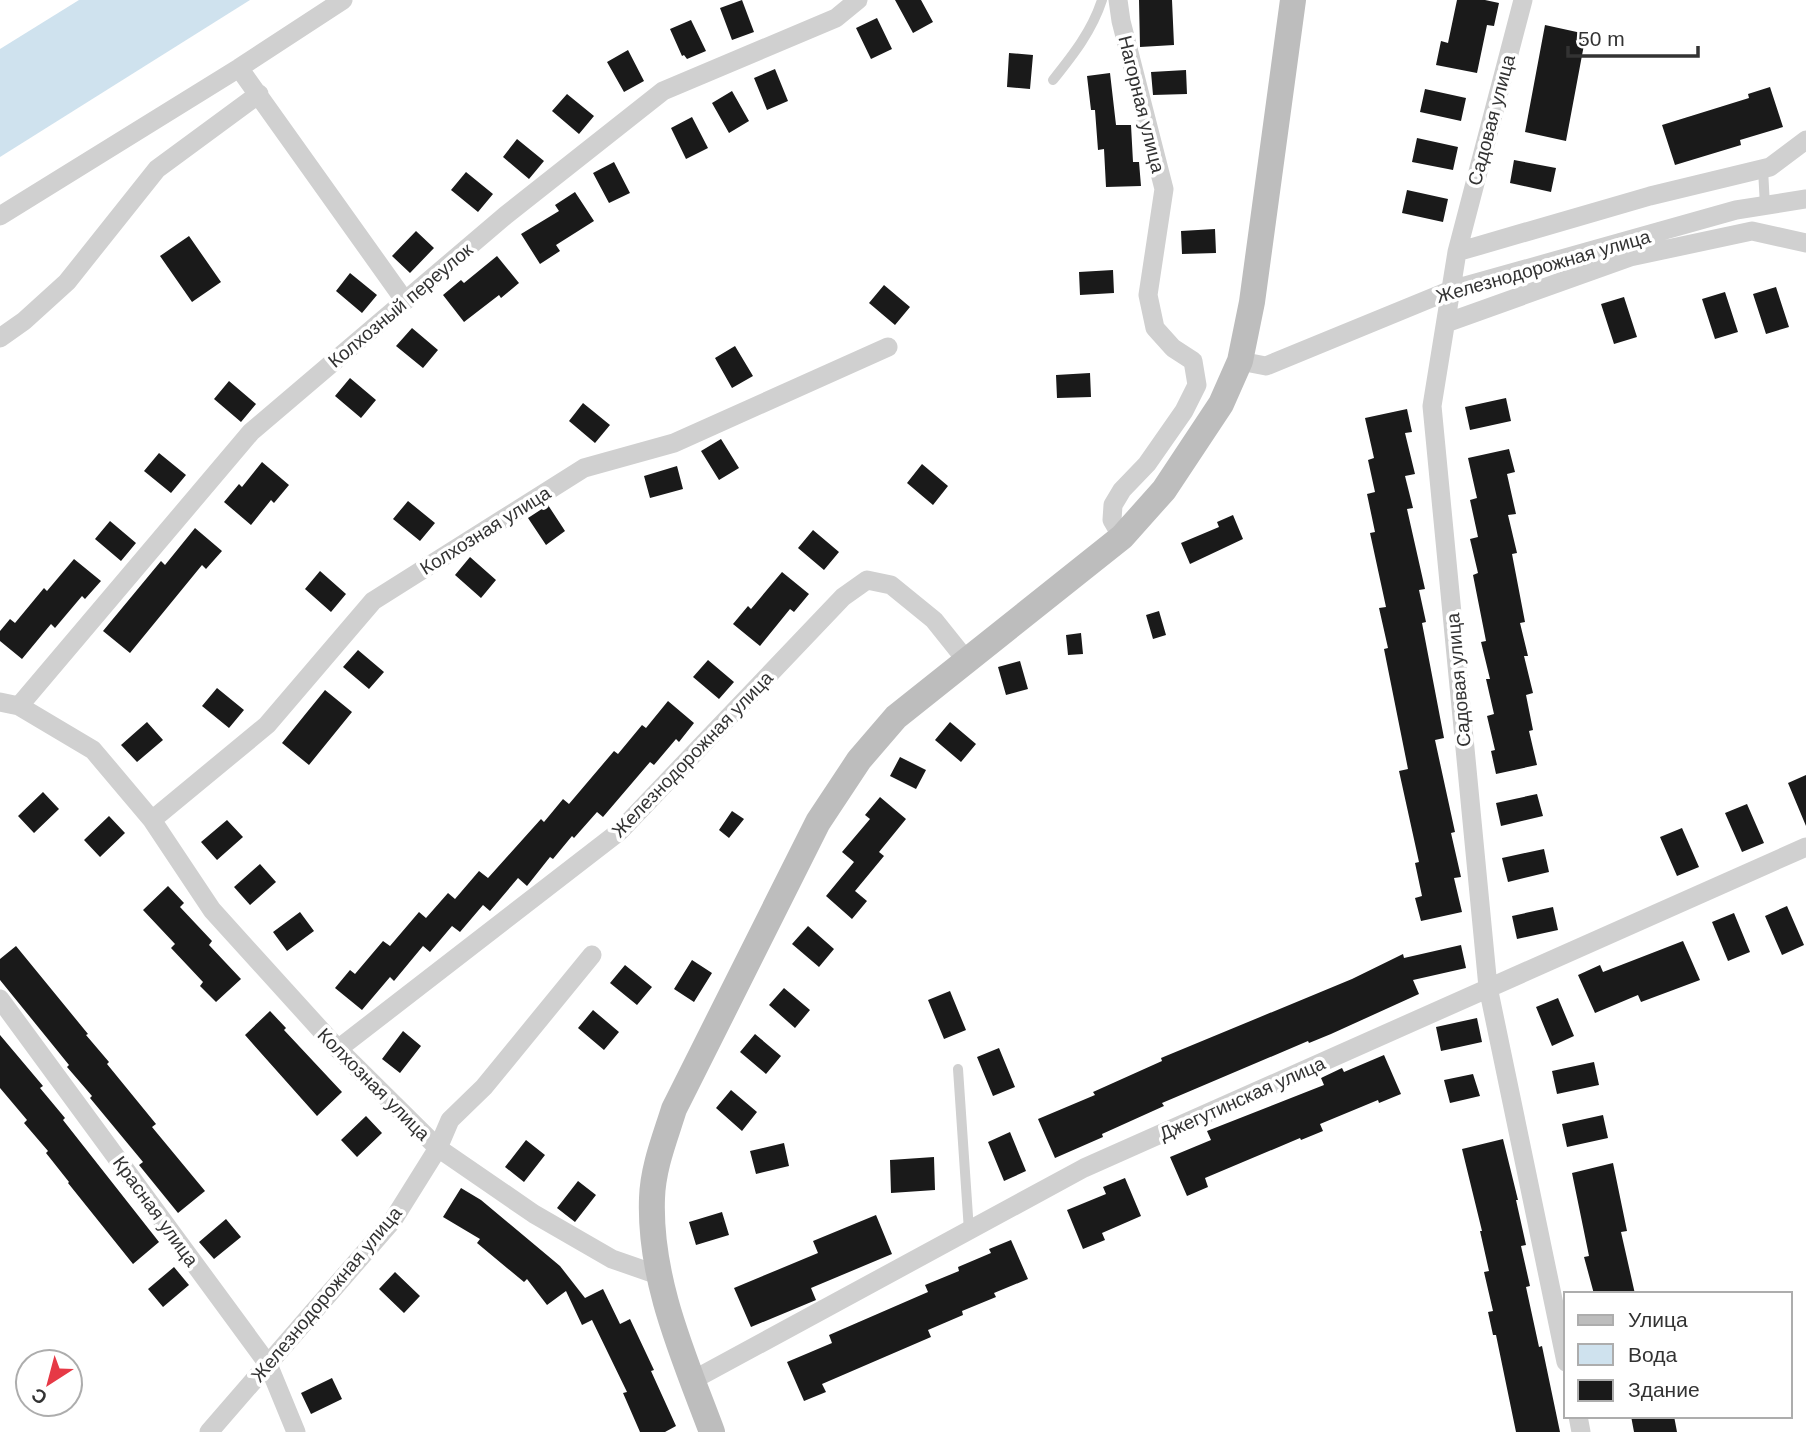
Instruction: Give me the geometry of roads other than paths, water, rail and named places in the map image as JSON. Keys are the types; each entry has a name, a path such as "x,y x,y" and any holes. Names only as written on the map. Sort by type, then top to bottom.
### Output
{"main road":[{"path":"712,1432 676,1336 658,1275 652,1198 659,1156 674,1109 818,822 859,760 896,718 1122,537 1164,490 1221,404 1240,361 1252,302 1293,0"}],"street":[{"path":"0,216 239,68 343,0"},
{"name":"Колхозный переулок","path":"10,704 251,432 506,215 663,91 836,18 858,0"},
{"name":"Нагорная улица","path":"1118,0 1164,189 1148,295 1155,328 1173,348 1193,361 1197,385 1184,411 1147,464 1122,490 1113,505 1112,520 1122,537"},
{"name":"Садовая улица","path":"1523,0 1457,252 1432,406 1488,987 1564,1352"},
{"path":"239,68 405,301"},
{"path":"0,338 67,282 158,169 258,94"},
{"name":"Железнодорожная улица","path":"1457,252 1650,196 1770,167 1806,140"},
{"name":"Железнодорожная улица","path":"1240,361 1266,366 1451,290 1736,211 1806,199"},
{"path":"1446,323 1630,257 1752,231 1806,243"},
{"name":"Колхозная улица","path":"152,820 267,725 373,601 584,468 674,443 888,347"},
{"name":"Железнодорожная улица","path":"338,1049 620,831 843,597 867,580 891,584 934,620 966,660"},
{"name":"Колхозная улица","path":"10,704 93,750 152,820 212,910 338,1049 438,1148 534,1214 611,1259 658,1275"},
{"name":"Джегутинская улица","path":"693,1380 1084,1168 1806,847"},
{"name":"Железнодорожная улица","path":"209,1432 393,1220 438,1148 450,1120 484,1087 592,955"},
{"name":"Красная улица","path":"0,999 268,1364 296,1432"}],"lane":[{"path":"1053,80 1096,19 1102,0"},
{"path":"1763,169 1765,206"},
{"path":"958,1069 969,1231"}],"water":[{"path":"79,0 250,0 0,157 0,49"}]}
